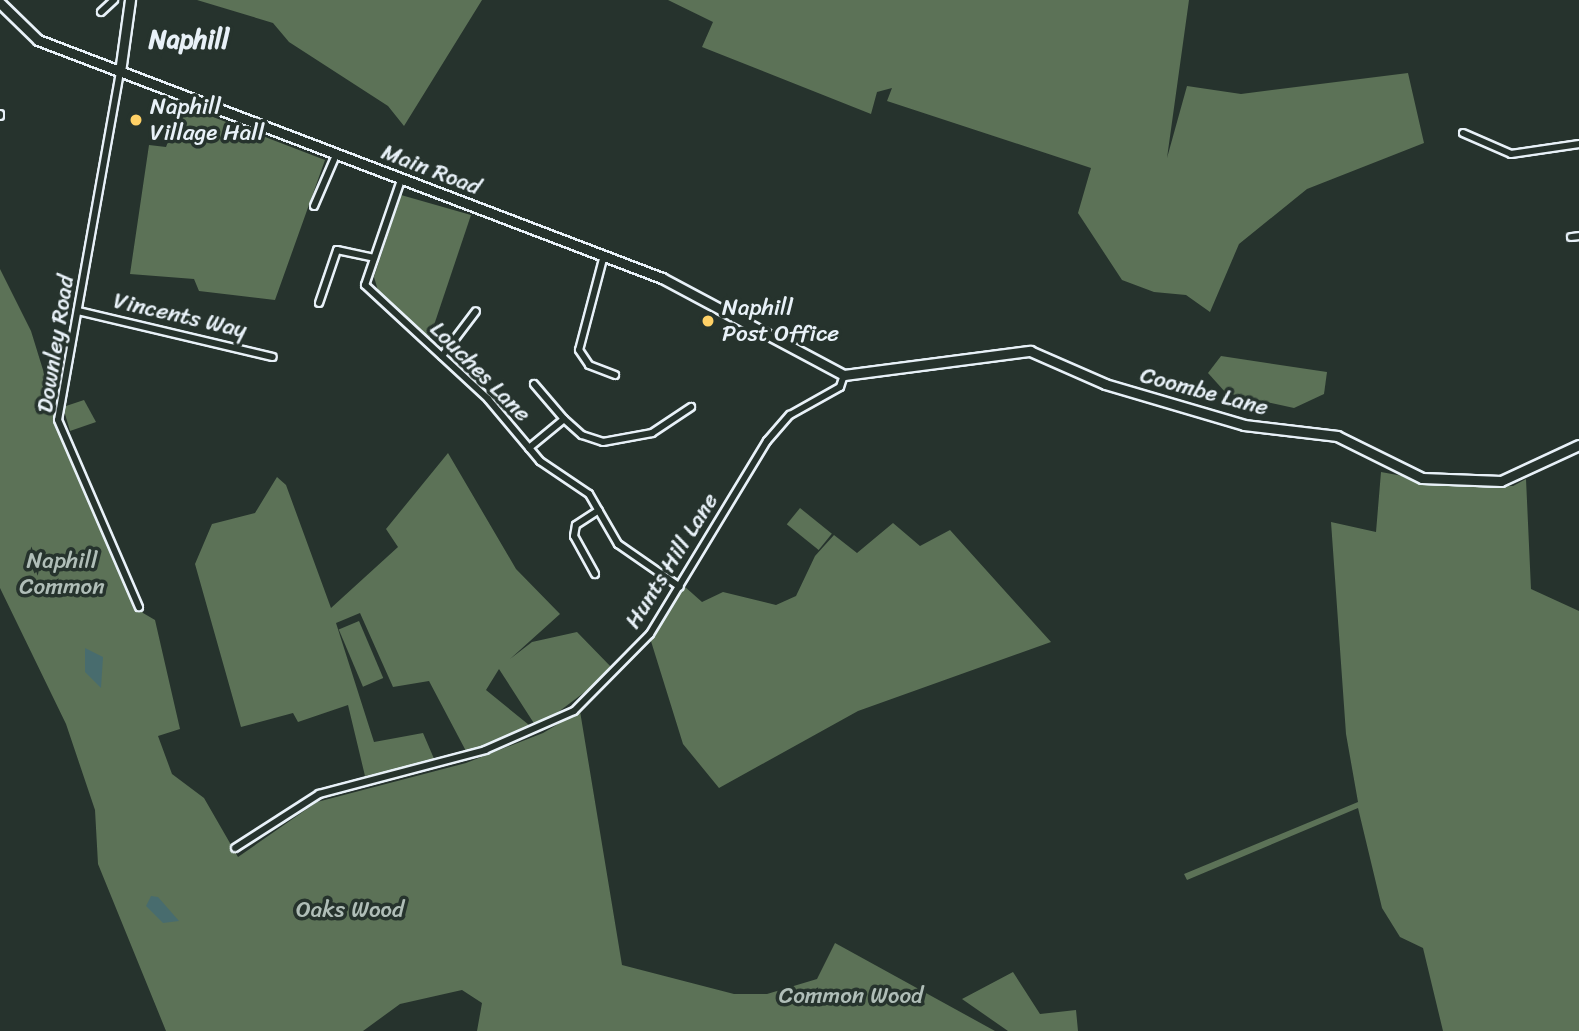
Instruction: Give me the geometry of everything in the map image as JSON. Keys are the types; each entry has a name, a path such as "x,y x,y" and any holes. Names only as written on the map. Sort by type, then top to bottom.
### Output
{"street":[{"path":"101,12 114,0"},
{"path":"120,72 130,0"},
{"name":"Main Road","path":"2,9 38,40 604,255 705,299 848,376"},
{"name":"Downley Road","path":"120,72 58,420 139,607"},
{"path":"1462,133 1511,153 1579,144"},
{"path":"314,206 335,155"},
{"name":"Louches Lane","path":"401,180 365,285 442,356 529,448 589,494 618,544 680,587"},
{"path":"319,303 337,250 373,258"},
{"path":"604,255 579,350 603,373 615,375"},
{"name":"Vincents Way","path":"78,311 273,357"},
{"path":"442,356 476,311"},
{"name":"Coombe Lane","path":"848,376 1030,351 1105,384 1244,425 1337,436 1422,478 1501,481 1579,445"},
{"path":"603,373 607,365"},
{"name":"Hunts Hill Lane","path":"235,849 319,794 485,750 574,711 650,634 767,440 790,415 840,387 848,376"},
{"path":"534,384 564,419 582,435 603,442 652,433 691,407"},
{"path":"529,448 564,419"},
{"path":"595,575 574,536 576,525 599,510"}],"green space":[{"path":"197,0 482,0 404,126 388,106 289,42 273,23"},
{"path":"668,0 1189,0 1167,158 1187,86 1241,94 1408,73 1424,143 1307,189 1239,244 1210,312 1186,295 1154,292 1122,280 1078,213 1091,168 887,101 892,88 877,92 871,114 702,47 713,22"},
{"path":"182,105 325,160 275,300 199,291 194,279 130,274 149,145 166,147"},
{"path":"401,195 471,215 429,340 379,294 374,277"},
{"path":"0,269 31,331 52,399 143,613 155,620 180,729 158,736 172,774 204,798 238,857 317,802 466,763 543,733 580,711 622,965 734,994 767,994 817,979 835,943 995,1031 477,1031 482,1003 462,990 400,1004 363,1031 166,1031 98,864 95,810 66,724 0,588"},
{"path":"1221,356 1327,372 1324,394 1294,408 1226,393 1208,373"},
{"path":"84,400 96,422 70,431 63,407"},
{"path":"448,453 516,569 560,614 510,659 532,642 577,632 614,670 537,728 499,669 486,690 534,729 467,753 429,681 393,687 360,613 336,623 374,742 423,733 435,761 365,776 348,705 298,722 293,713 241,727 195,564 212,524 255,513 277,477 286,485 331,608 398,547 386,529"},
{"path":"1381,472 1463,487 1513,486 1526,479 1531,589 1579,611 1579,1031 1443,1031 1423,948 1400,937 1382,908 1358,808 1187,880 1184,874 1358,802 1346,734 1331,522 1376,532"},
{"path":"800,508 832,534 819,550 787,524"},
{"path":"893,523 920,546 950,530 1051,642 858,711 719,788 683,744 650,638 684,586 702,602 723,592 776,605 796,596 815,556 834,535 857,553"},
{"path":"359,621 383,678 363,687 339,630"},
{"path":"1013,972 1040,1014 1076,1010 1078,1031 1008,1031 962,999"}],"water":[{"path":"85,648 103,657 101,688 85,672"},
{"path":"151,896 158,897 179,921 163,923 146,906"}],"place":[{"name":"Naphill Village Hall","path":"136,120"},
{"name":"Naphill Post Office","path":"708,321"}],"district":[{"name":"Naphill","path":"189,40"}],"park label":[{"name":"Naphill Common","path":"62,574"},
{"name":"Oaks Wood","path":"350,910"},
{"name":"Common Wood","path":"851,996"}]}
